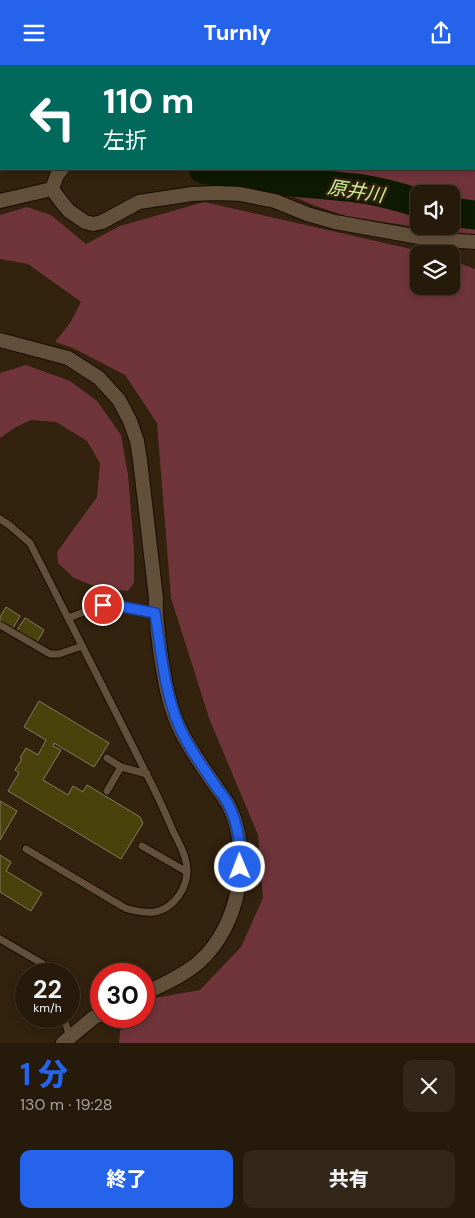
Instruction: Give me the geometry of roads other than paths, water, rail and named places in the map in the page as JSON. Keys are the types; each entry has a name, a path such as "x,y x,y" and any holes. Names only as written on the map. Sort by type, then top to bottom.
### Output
{"street":[{"path":"52,189 57,175 61,170"},
{"path":"0,201 52,189"},
{"path":"52,189 69,211 84,222 93,224 102,222 139,202 192,194 233,194 275,201 307,214 335,222 430,239 475,243"},
{"path":"0,340 68,358 98,378 109,388 119,400 130,421 137,441 156,597 155,613 172,709 190,746 228,803 235,823 241,853 240,882 227,922 204,958 180,976 155,988"},
{"path":"66,1040 90,1021"}],"lane":[{"path":"0,519 30,543 68,617 147,774 183,853 187,872 186,884 174,902 165,907 156,911 136,911 125,908 26,849"},
{"path":"68,617 103,605 113,605 155,613"},
{"path":"0,625 50,654 59,654 82,646"},
{"path":"107,758 121,767 147,774"},
{"path":"107,791 121,767"},
{"path":"142,846 187,872"},
{"path":"0,939 41,963"}],"waterway":[{"name":"原井川","path":"208,170 242,177 363,189 410,200"},
{"name":"原井川","path":"460,213 475,215"}]}
